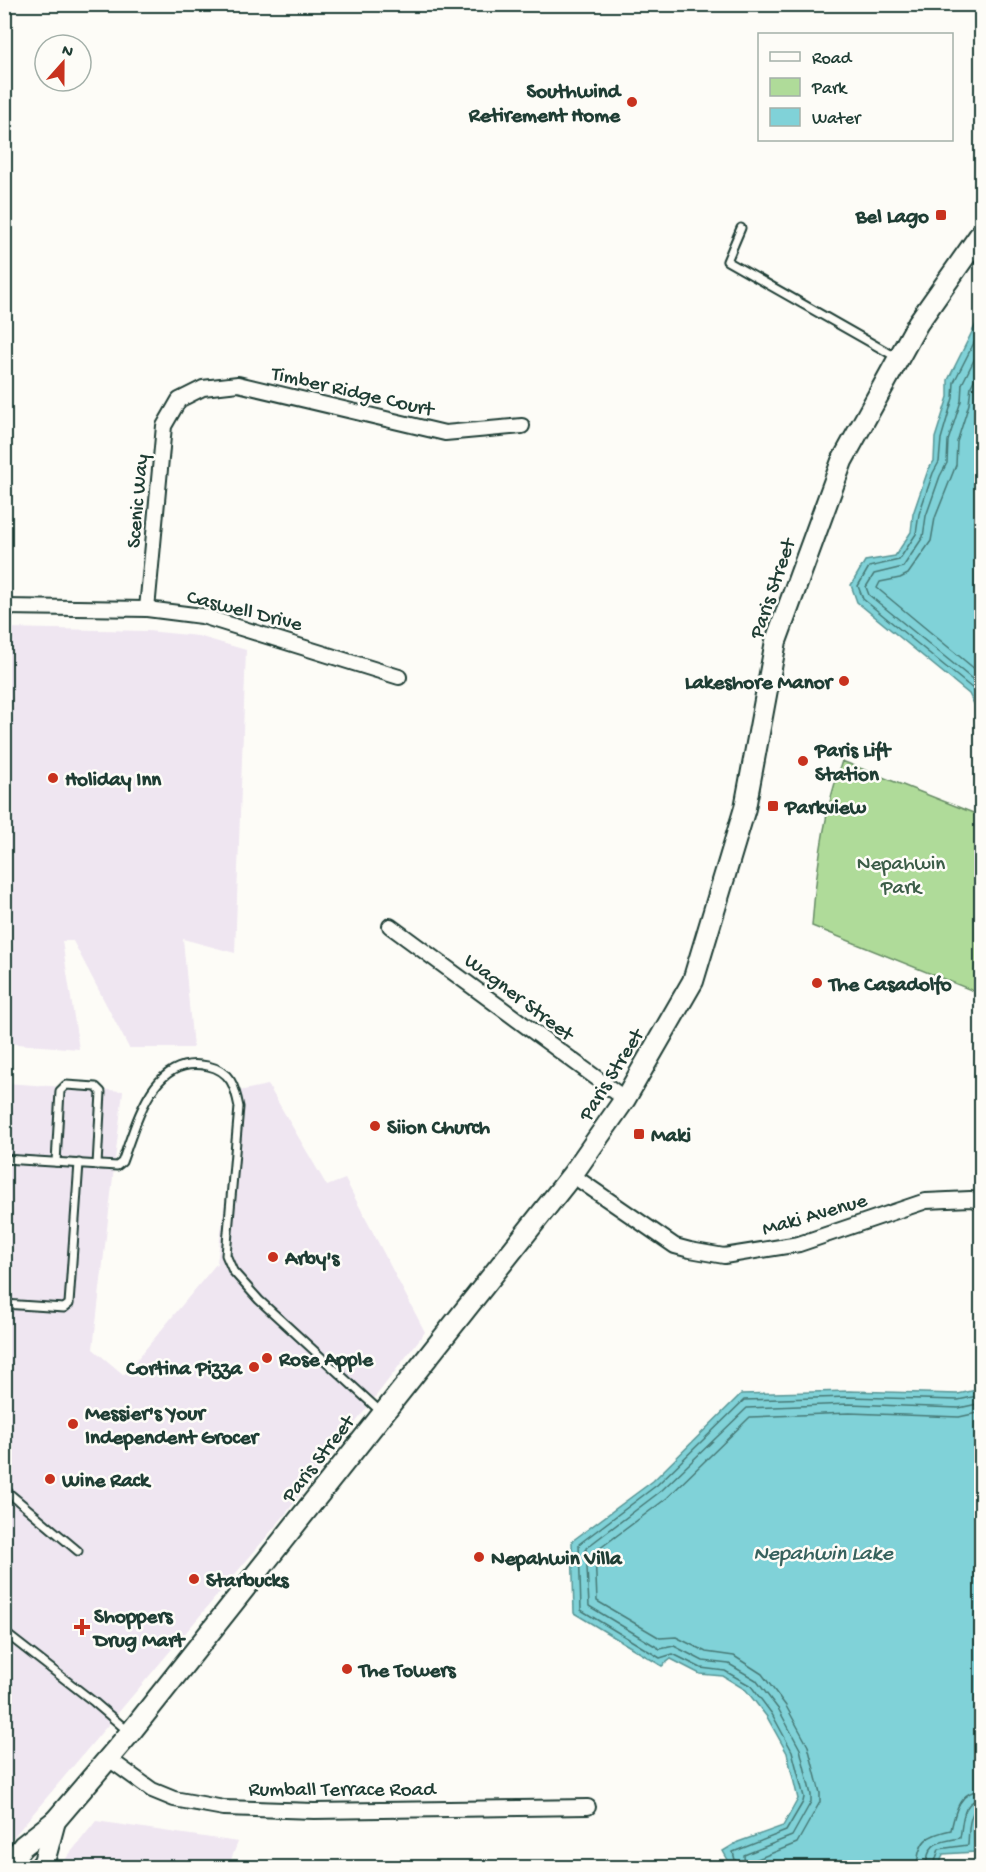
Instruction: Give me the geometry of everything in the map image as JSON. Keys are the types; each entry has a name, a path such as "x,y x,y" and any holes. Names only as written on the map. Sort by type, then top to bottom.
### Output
{"main road":[{"name":"Paris Street","path":"5,1868 23,1846 55,1821 130,1733 572,1174 625,1099 693,981 745,808 776,641 842,461 918,323 981,232"},
{"name":"Paris Street","path":"39,1868 44,1862 55,1821"}],"street":[{"name":"Timber Ridge Court","path":"179,400 203,388 238,384 445,433 522,426"},
{"name":"Scenic Way","path":"147,609 164,426 179,400"},
{"name":"Caswell Drive","path":"4,607 147,609 202,616 399,676"},
{"name":"Wagner Street","path":"390,926 625,1099"},
{"name":"Maki Avenue","path":"572,1174 675,1246 690,1251 724,1256 799,1244 926,1201 970,1199 981,1201"},
{"name":"Rumball Terrace Road","path":"109,1759 152,1790 174,1799 224,1808 314,1811 588,1807"}],"lane":[{"path":"741,228 727,261 898,358"},
{"path":"4,1159 117,1166 122,1162 150,1092 160,1079 173,1069 185,1065 204,1065 226,1075 234,1083 240,1107 226,1255 233,1271 258,1300 383,1414"},
{"path":"56,1162 60,1091 66,1085 96,1087 101,1092 97,1165"},
{"path":"4,1304 64,1308 69,1304 79,1163"},
{"path":"4,1489 78,1551"},
{"path":"4,1632 130,1733"}],"shaded area":[{"path":"5,628 148,631 198,636 246,650 235,953 183,939 193,1048 129,1048 73,941 62,941 79,1049 5,1043"},
{"path":"5,1083 123,1091 93,1349 124,1375 217,1263 239,1091 268,1085 327,1186 345,1179 425,1332 284,1516 5,1847"},
{"path":"96,1821 238,1842 228,1867 59,1867"}],"green space":[{"name":"Nepahwin Park","path":"842,761 981,816 981,994 812,926 822,842 830,800"}],"water":[{"path":"978,320 982,322 981,718 969,694 857,602 851,585 865,561 895,556 911,532 913,514 928,470 934,461 935,438 948,397 948,380"},
{"name":"Nepahwin Lake","path":"981,1389 982,1804 974,1828 975,1852 943,1854 939,1867 732,1867 723,1851 738,1842 783,1826 798,1799 787,1753 767,1717 746,1690 723,1676 700,1674 671,1659 662,1666 574,1613 572,1541 653,1481 741,1394 849,1391 958,1394"}],"place":[{"name":"Southwind Retirement Home","path":"632,102"},
{"name":"Bel Lago","path":"941,215"},
{"name":"Lakeshore Manor","path":"844,681"},
{"name":"Paris Lift Station","path":"803,761"},
{"name":"Holiday Inn","path":"53,778"},
{"name":"Parkview","path":"773,806"},
{"name":"The Casadolfo","path":"817,983"},
{"name":"Siion Church","path":"375,1126"},
{"name":"Maki","path":"639,1134"},
{"name":"Arby's","path":"273,1257"},
{"name":"Rose Apple","path":"267,1358"},
{"name":"Cortina Pizza","path":"254,1367"},
{"name":"Messier's Your Independent Grocer","path":"73,1424"},
{"name":"Wine Rack","path":"50,1479"},
{"name":"Nepahwin Villa","path":"479,1557"},
{"name":"Starbucks","path":"194,1579"},
{"name":"Shoppers Drug Mart","path":"82,1627"},
{"name":"The Towers","path":"347,1669"}]}
